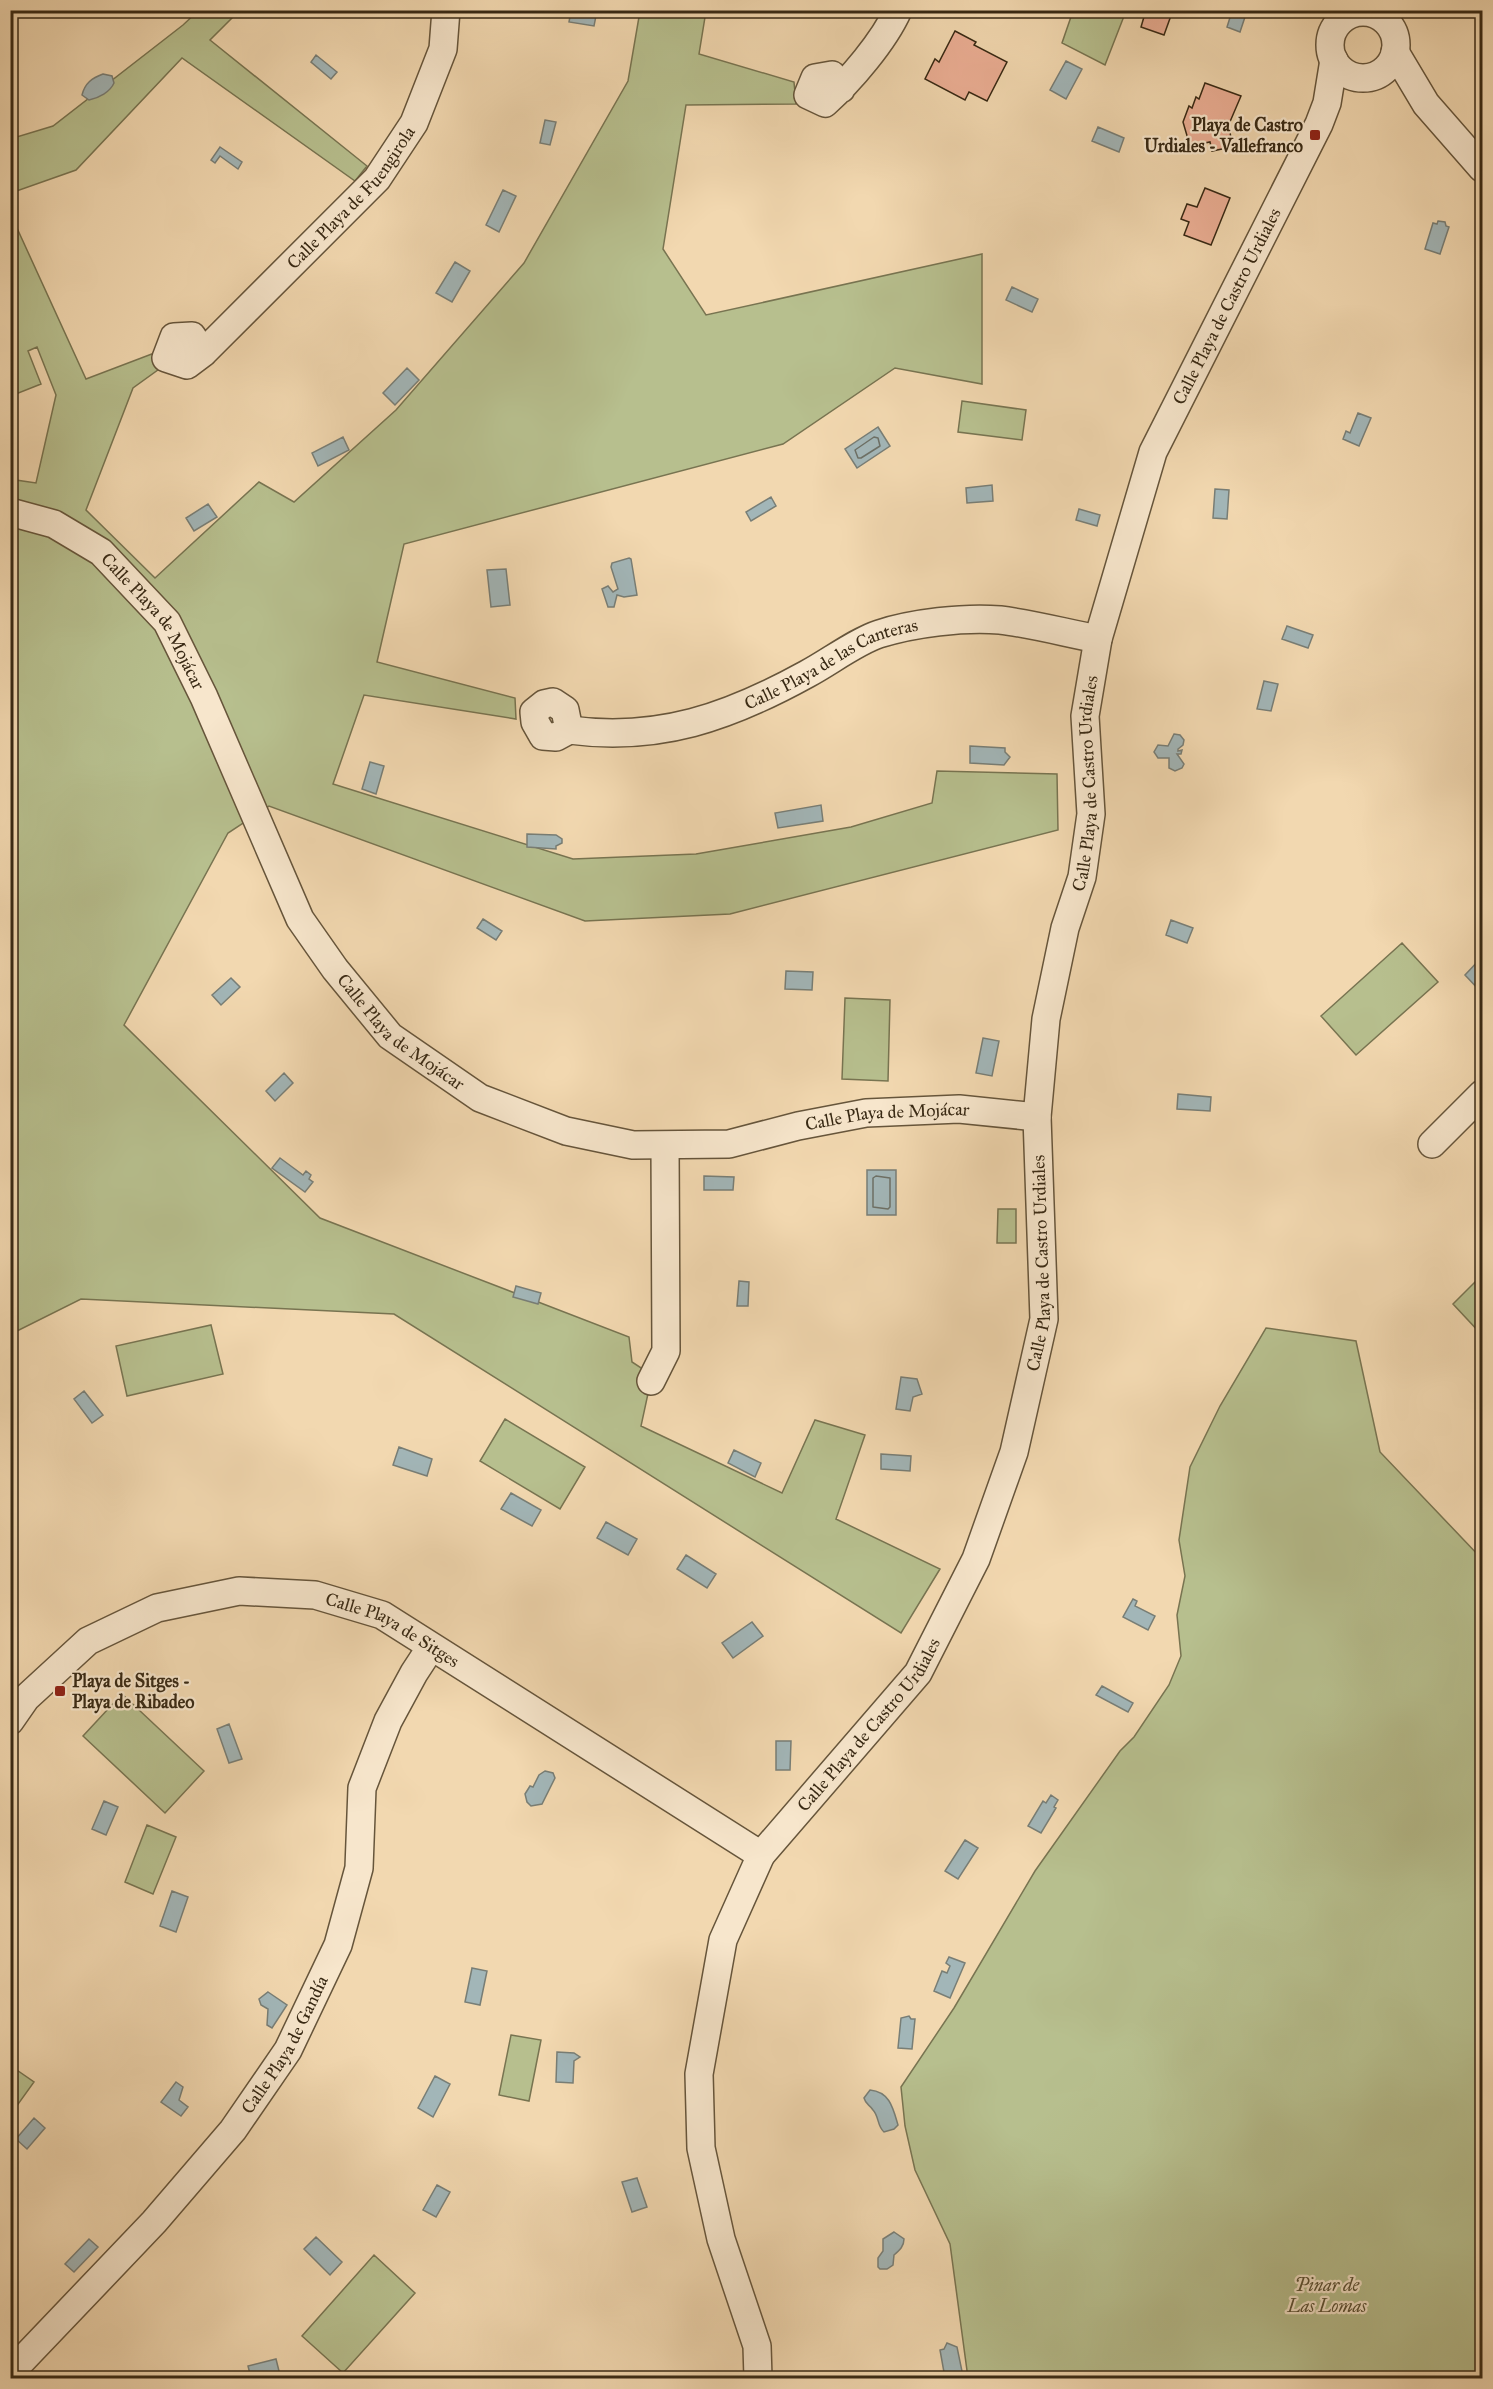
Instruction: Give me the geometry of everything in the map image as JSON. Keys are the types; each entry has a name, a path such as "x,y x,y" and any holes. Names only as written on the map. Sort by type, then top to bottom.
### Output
{"street":[{"name":"Calle Playa de Fuengirola","path":"203,352 377,179 414,123 442,49 446,10"},
{"path":"841,89 891,24 898,10"},
{"path":"1327,103 1383,67 1395,35 1389,18 1382,18 1372,13 1351,12 1335,28 1331,39 1334,60 1341,69 1362,78 1383,67"},
{"name":"Calle Playa de Castro Urdiales","path":"758,2379 757,2346 721,2239 701,2148 699,2074 723,1940 761,1855 918,1673 976,1559 1014,1452 1044,1319 1037,1117 1046,1019 1065,928 1082,877 1091,814 1086,716 1098,639 1153,452 1319,124 1327,103 1334,60"},
{"path":"1383,67 1426,104 1482,168"},
{"name":"Calle Playa de Mojácar","path":"10,512 54,524 101,552 167,622 204,697 300,919 335,969 390,1036 480,1098 566,1131 633,1145 729,1144 798,1126 866,1113 959,1109 1037,1117"},
{"name":"Calle Playa de las Canteras","path":"569,730 600,734 680,728 737,710 806,675 877,634 934,622 999,620 1098,639"},
{"path":"1432,1144 1482,1094"},
{"path":"651,1382 666,1351 665,1146"},
{"name":"Calle Playa de Sitges","path":"10,1721 26,1698 88,1641 157,1608 239,1590 315,1595 382,1615 761,1855"},
{"name":"Calle Playa de Gandía","path":"10,2373 175,2197 233,2130 288,2050 338,1945 359,1868 362,1788 388,1721 431,1647"}],"green space":[{"path":"198,11 239,11 210,40 367,166 355,181 182,58 76,170 11,193 10,139 53,126"},
{"path":"640,11 706,11 699,54 794,82 796,104 686,105 663,249 706,315 982,254 982,384 895,368 783,444 404,544 377,662 515,698 516,719 364,695 333,784 573,859 696,854 851,827 932,803 937,771 1057,774 1058,830 730,914 585,921 269,806 228,833 124,1025 320,1218 629,1337 632,1362 652,1375 641,1426 782,1493 815,1420 865,1435 836,1519 940,1569 901,1633 394,1314 81,1299 11,1334 10,455 13,455 16,480 36,483 56,395 37,347 28,351 41,384 11,396 11,215 86,379 157,352 162,367 133,388 86,510 155,578 259,482 294,502 396,410 524,263 628,81"},
{"path":"1073,11 1126,11 1105,65 1062,43"},
{"path":"962,401 1026,410 1022,440 958,432"},
{"path":"1402,943 1438,982 1356,1055 1321,1016"},
{"path":"845,998 890,1000 888,1081 842,1079"},
{"path":"998,1209 1016,1209 1016,1243 997,1243"},
{"path":"1482,1275 1482,1335 1453,1304"},
{"path":"211,1325 223,1374 127,1396 116,1346"},
{"name":"Pinar de Las Lomas","path":"1266,1328 1356,1341 1380,1452 1482,1559 1482,2378 968,2378 950,2244 915,2170 905,2126 901,2087 954,2008 1035,1871 1120,1751 1134,1737 1169,1685 1181,1656 1177,1615 1185,1576 1179,1540 1190,1467 1220,1406"},
{"path":"505,1419 585,1467 560,1509 480,1461"},
{"path":"122,1694 204,1771 165,1813 83,1736"},
{"path":"147,1825 176,1837 153,1894 125,1882"},
{"path":"511,2035 541,2040 529,2101 499,2095"},
{"path":"11,2066 34,2082 11,2114"},
{"path":"374,2255 415,2293 343,2373 302,2336"}],"water":[{"path":"571,11 597,11 594,26 569,22"},
{"path":"1232,11 1247,11 1240,32 1227,27"},
{"path":"316,55 337,72 331,79 311,62"},
{"path":"1066,61 1082,69 1066,99 1050,90"},
{"path":"103,74 112,76 114,83 107,92 89,100 82,95 90,82"},
{"path":"545,120 556,122 550,145 540,143"},
{"path":"1098,127 1124,138 1119,152 1092,141"},
{"path":"220,147 242,162 238,169 220,156 215,163 211,160"},
{"path":"503,190 516,196 499,232 486,225"},
{"path":"1438,221 1445,222 1449,227 1440,254 1425,249 1433,223 1437,224"},
{"path":"455,262 470,271 452,302 436,293"},
{"path":"1012,287 1038,299 1032,312 1006,300"},
{"path":"407,368 419,380 395,405 383,393"},
{"path":"1358,413 1371,418 1359,446 1343,439 1346,431 1350,433"},
{"path":"878,427 890,446 857,468 845,449"},
{"path":"343,437 349,450 318,466 312,453"},
{"path":"992,485 993,501 967,503 966,488"},
{"path":"1215,489 1229,490 1227,519 1213,518"},
{"path":"771,497 776,506 751,521 746,512"},
{"path":"208,504 217,517 194,531 186,518"},
{"path":"1079,509 1100,515 1097,526 1076,520"},
{"path":"629,558 637,595 624,597 617,595 614,607 608,607 602,589 608,586 613,592 618,589 611,567 612,563"},
{"path":"506,569 510,605 491,607 487,570"},
{"path":"1287,626 1313,635 1308,648 1282,639"},
{"path":"1264,681 1278,684 1271,711 1257,709"},
{"path":"1174,734 1180,735 1184,740 1183,745 1178,749 1178,751 1182,750 1181,754 1177,754 1184,764 1182,768 1175,771 1169,768 1169,758 1158,758 1154,752 1158,745 1168,746"},
{"path":"970,746 1005,748 1005,752 1010,757 1004,765 970,763"},
{"path":"370,762 384,766 376,794 362,789"},
{"path":"821,805 823,821 778,828 775,813"},
{"path":"527,834 556,835 562,839 562,843 556,846 556,849 527,847"},
{"path":"483,919 502,931 496,940 477,928"},
{"path":"1171,920 1193,928 1187,943 1166,935"},
{"path":"1482,957 1482,993 1465,975"},
{"path":"786,971 813,972 812,990 785,989"},
{"path":"231,978 240,987 221,1005 212,995"},
{"path":"983,1038 999,1041 992,1076 976,1073"},
{"path":"284,1073 293,1083 275,1101 266,1091"},
{"path":"1178,1094 1211,1097 1210,1111 1177,1109"},
{"path":"280,1158 303,1175 306,1171 311,1175 309,1179 313,1182 305,1192 272,1168"},
{"path":"867,1170 896,1170 896,1215 867,1215"},
{"path":"704,1176 734,1177 733,1190 704,1190"},
{"path":"739,1281 749,1282 748,1306 737,1306"},
{"path":"516,1286 541,1293 538,1304 513,1297"},
{"path":"901,1377 917,1379 922,1394 913,1397 910,1411 896,1409"},
{"path":"84,1391 103,1415 92,1423 74,1399"},
{"path":"399,1447 432,1459 427,1476 393,1465"},
{"path":"734,1450 761,1463 755,1477 728,1463"},
{"path":"881,1454 911,1456 910,1471 881,1469"},
{"path":"511,1493 541,1510 532,1526 501,1509"},
{"path":"606,1522 637,1539 628,1555 597,1538"},
{"path":"686,1555 716,1574 707,1588 677,1569"},
{"path":"1133,1599 1137,1601 1135,1606 1155,1616 1148,1630 1123,1617"},
{"path":"752,1622 763,1636 733,1658 722,1643"},
{"path":"1102,1686 1133,1703 1128,1712 1096,1695"},
{"path":"229,1724 242,1759 229,1763 217,1729"},
{"path":"776,1741 791,1741 790,1770 776,1770"},
{"path":"545,1771 553,1773 555,1778 542,1804 531,1806 525,1794 530,1786 533,1787 539,1775"},
{"path":"1051,1795 1058,1800 1054,1807 1056,1808 1041,1833 1028,1826 1043,1801 1046,1803"},
{"path":"104,1801 118,1807 106,1835 92,1829"},
{"path":"965,1840 978,1848 958,1879 945,1871"},
{"path":"172,1891 188,1897 176,1932 160,1926"},
{"path":"949,1957 965,1963 950,1998 934,1991 942,1971 947,1973 950,1966 946,1963"},
{"path":"472,1968 487,1971 480,2005 465,2002"},
{"path":"268,1992 287,2005 272,2028 267,2025 268,2009 261,2005 259,1999"},
{"path":"909,2016 915,2019 912,2049 898,2048 901,2018"},
{"path":"557,2052 574,2053 580,2057 574,2061 573,2083 556,2082"},
{"path":"435,2076 450,2084 433,2117 418,2108"},
{"path":"176,2082 183,2087 179,2100 188,2107 181,2116 161,2102"},
{"path":"870,2090 882,2094 890,2102 898,2125 894,2129 884,2132 880,2127 875,2112 864,2098"},
{"path":"34,2118 45,2128 27,2149 16,2139"},
{"path":"637,2178 647,2207 632,2212 622,2182"},
{"path":"437,2185 450,2192 436,2217 423,2210"},
{"path":"894,2232 904,2239 903,2244 894,2255 893,2265 887,2269 880,2269 878,2258 883,2251 883,2239"},
{"path":"316,2237 342,2262 330,2275 304,2249"},
{"path":"89,2239 98,2247 74,2272 65,2264"},
{"path":"947,2343 957,2347 963,2376 945,2378 940,2350 944,2349"},
{"path":"276,2359 280,2375 251,2378 248,2366"}],"building":[{"path":"1146,10 1173,10 1164,35 1141,27"},
{"path":"955,31 976,42 974,45 1007,62 987,101 969,92 965,100 925,79 935,59 939,62"},
{"path":"1205,83 1241,96 1229,124 1232,147 1212,151 1210,142 1190,146 1183,122 1189,106 1192,108 1196,97 1199,99"},
{"path":"1205,188 1230,198 1211,245 1184,235 1189,222 1181,219 1187,204 1197,207"}],"place":[{"name":"Playa de Castro Urdiales - Vallefranco","path":"1315,135"},
{"name":"Playa de Sitges - Playa de Ribadeo","path":"60,1691"}]}
